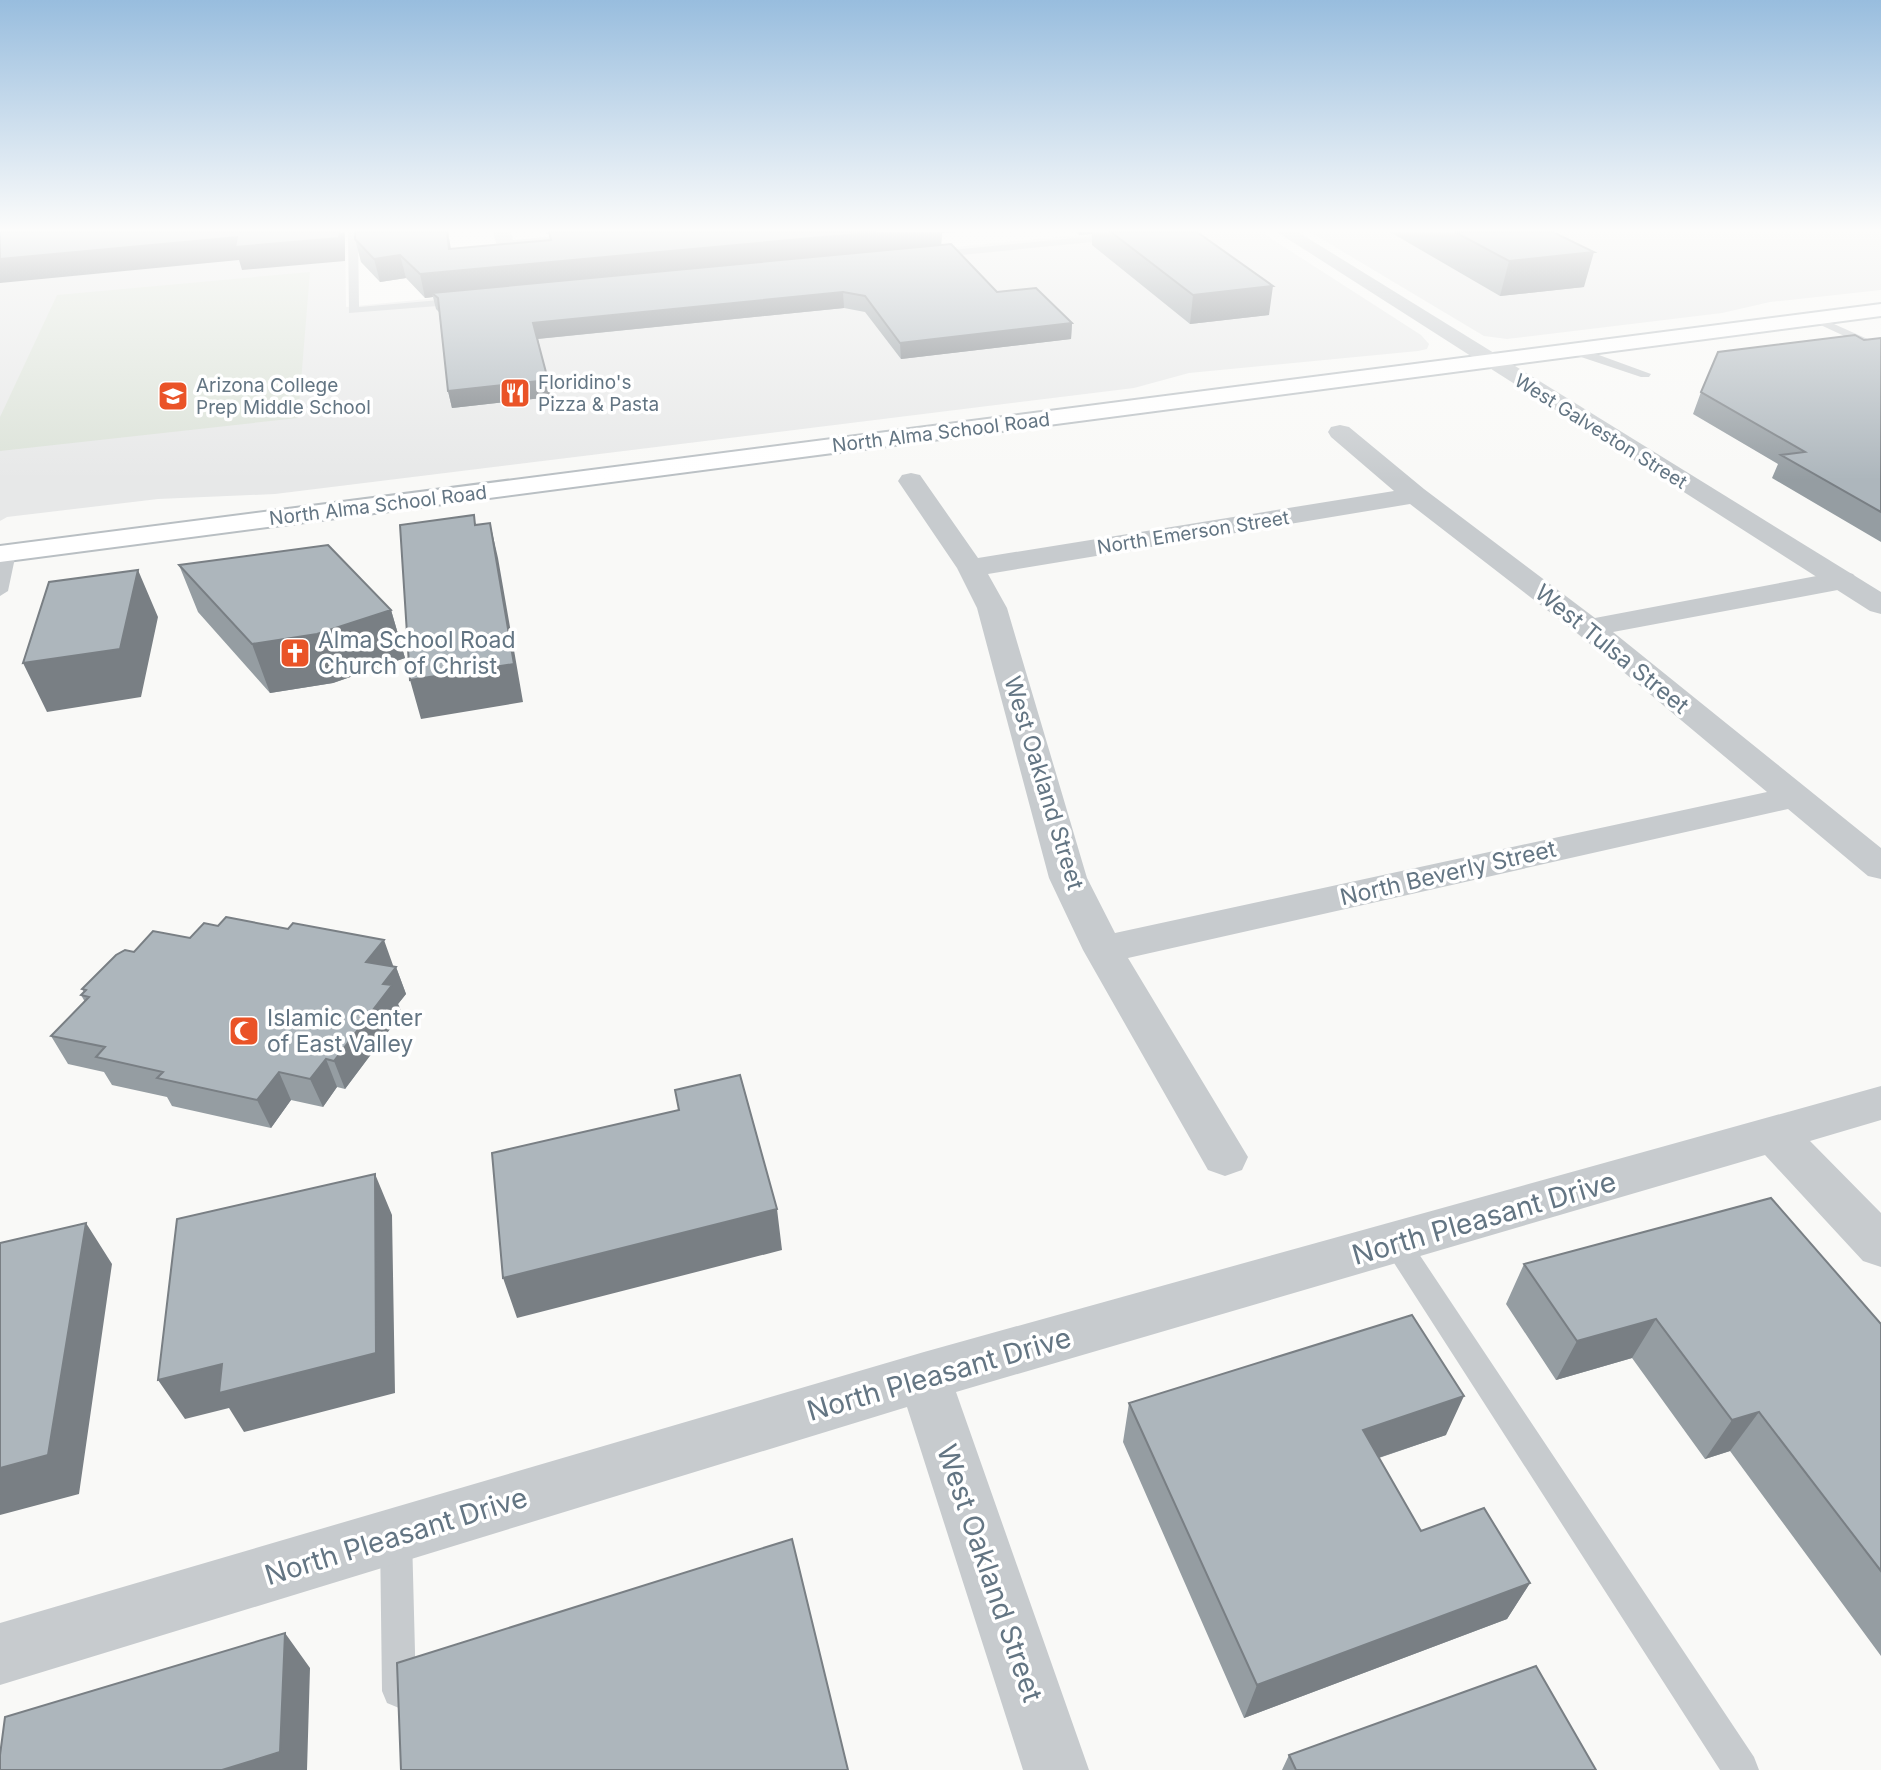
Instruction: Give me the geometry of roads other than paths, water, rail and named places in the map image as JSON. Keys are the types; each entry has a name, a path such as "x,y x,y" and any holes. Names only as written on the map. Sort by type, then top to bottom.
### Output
{"main road":[{"name":"North Alma School Road","path":"4,553 1848,315"}],"street":[{"name":"West Galveston Street","path":"1416,315 1881,605"},
{"name":"West Tulsa Street","path":"1340,432 1415,495 1589,628 1881,867"},
{"name":"West Oakland Street","path":"911,481 971,568 992,608 1068,878 1103,950 1226,1157"},
{"name":"North Emerson Street","path":"971,568 1415,495"},
{"path":"1589,628 1843,580"},
{"name":"North Beverly Street","path":"1103,950 1793,797"},
{"name":"North Pleasant Drive","path":"0,1654 924,1377 1397,1244 1881,1103"},
{"path":"1773,1133 1881,1246"},
{"name":"West Oakland Street","path":"924,1377 1056,1770"}],"lane":[{"path":"1816,319 1881,349"},
{"path":"1573,350 1645,374"},
{"path":"0,591 4,553"},
{"path":"1397,1244 1741,1770"},
{"path":"396,1535 400,1718"}],"place":[{"name":"Floridino's Pizza & Pasta","path":"515,393"},
{"name":"Arizona College Prep Middle School","path":"173,396"},
{"name":"Alma School Road Church of Christ","path":"295,653"},
{"name":"Islamic Center of East Valley","path":"244,1031"}]}
